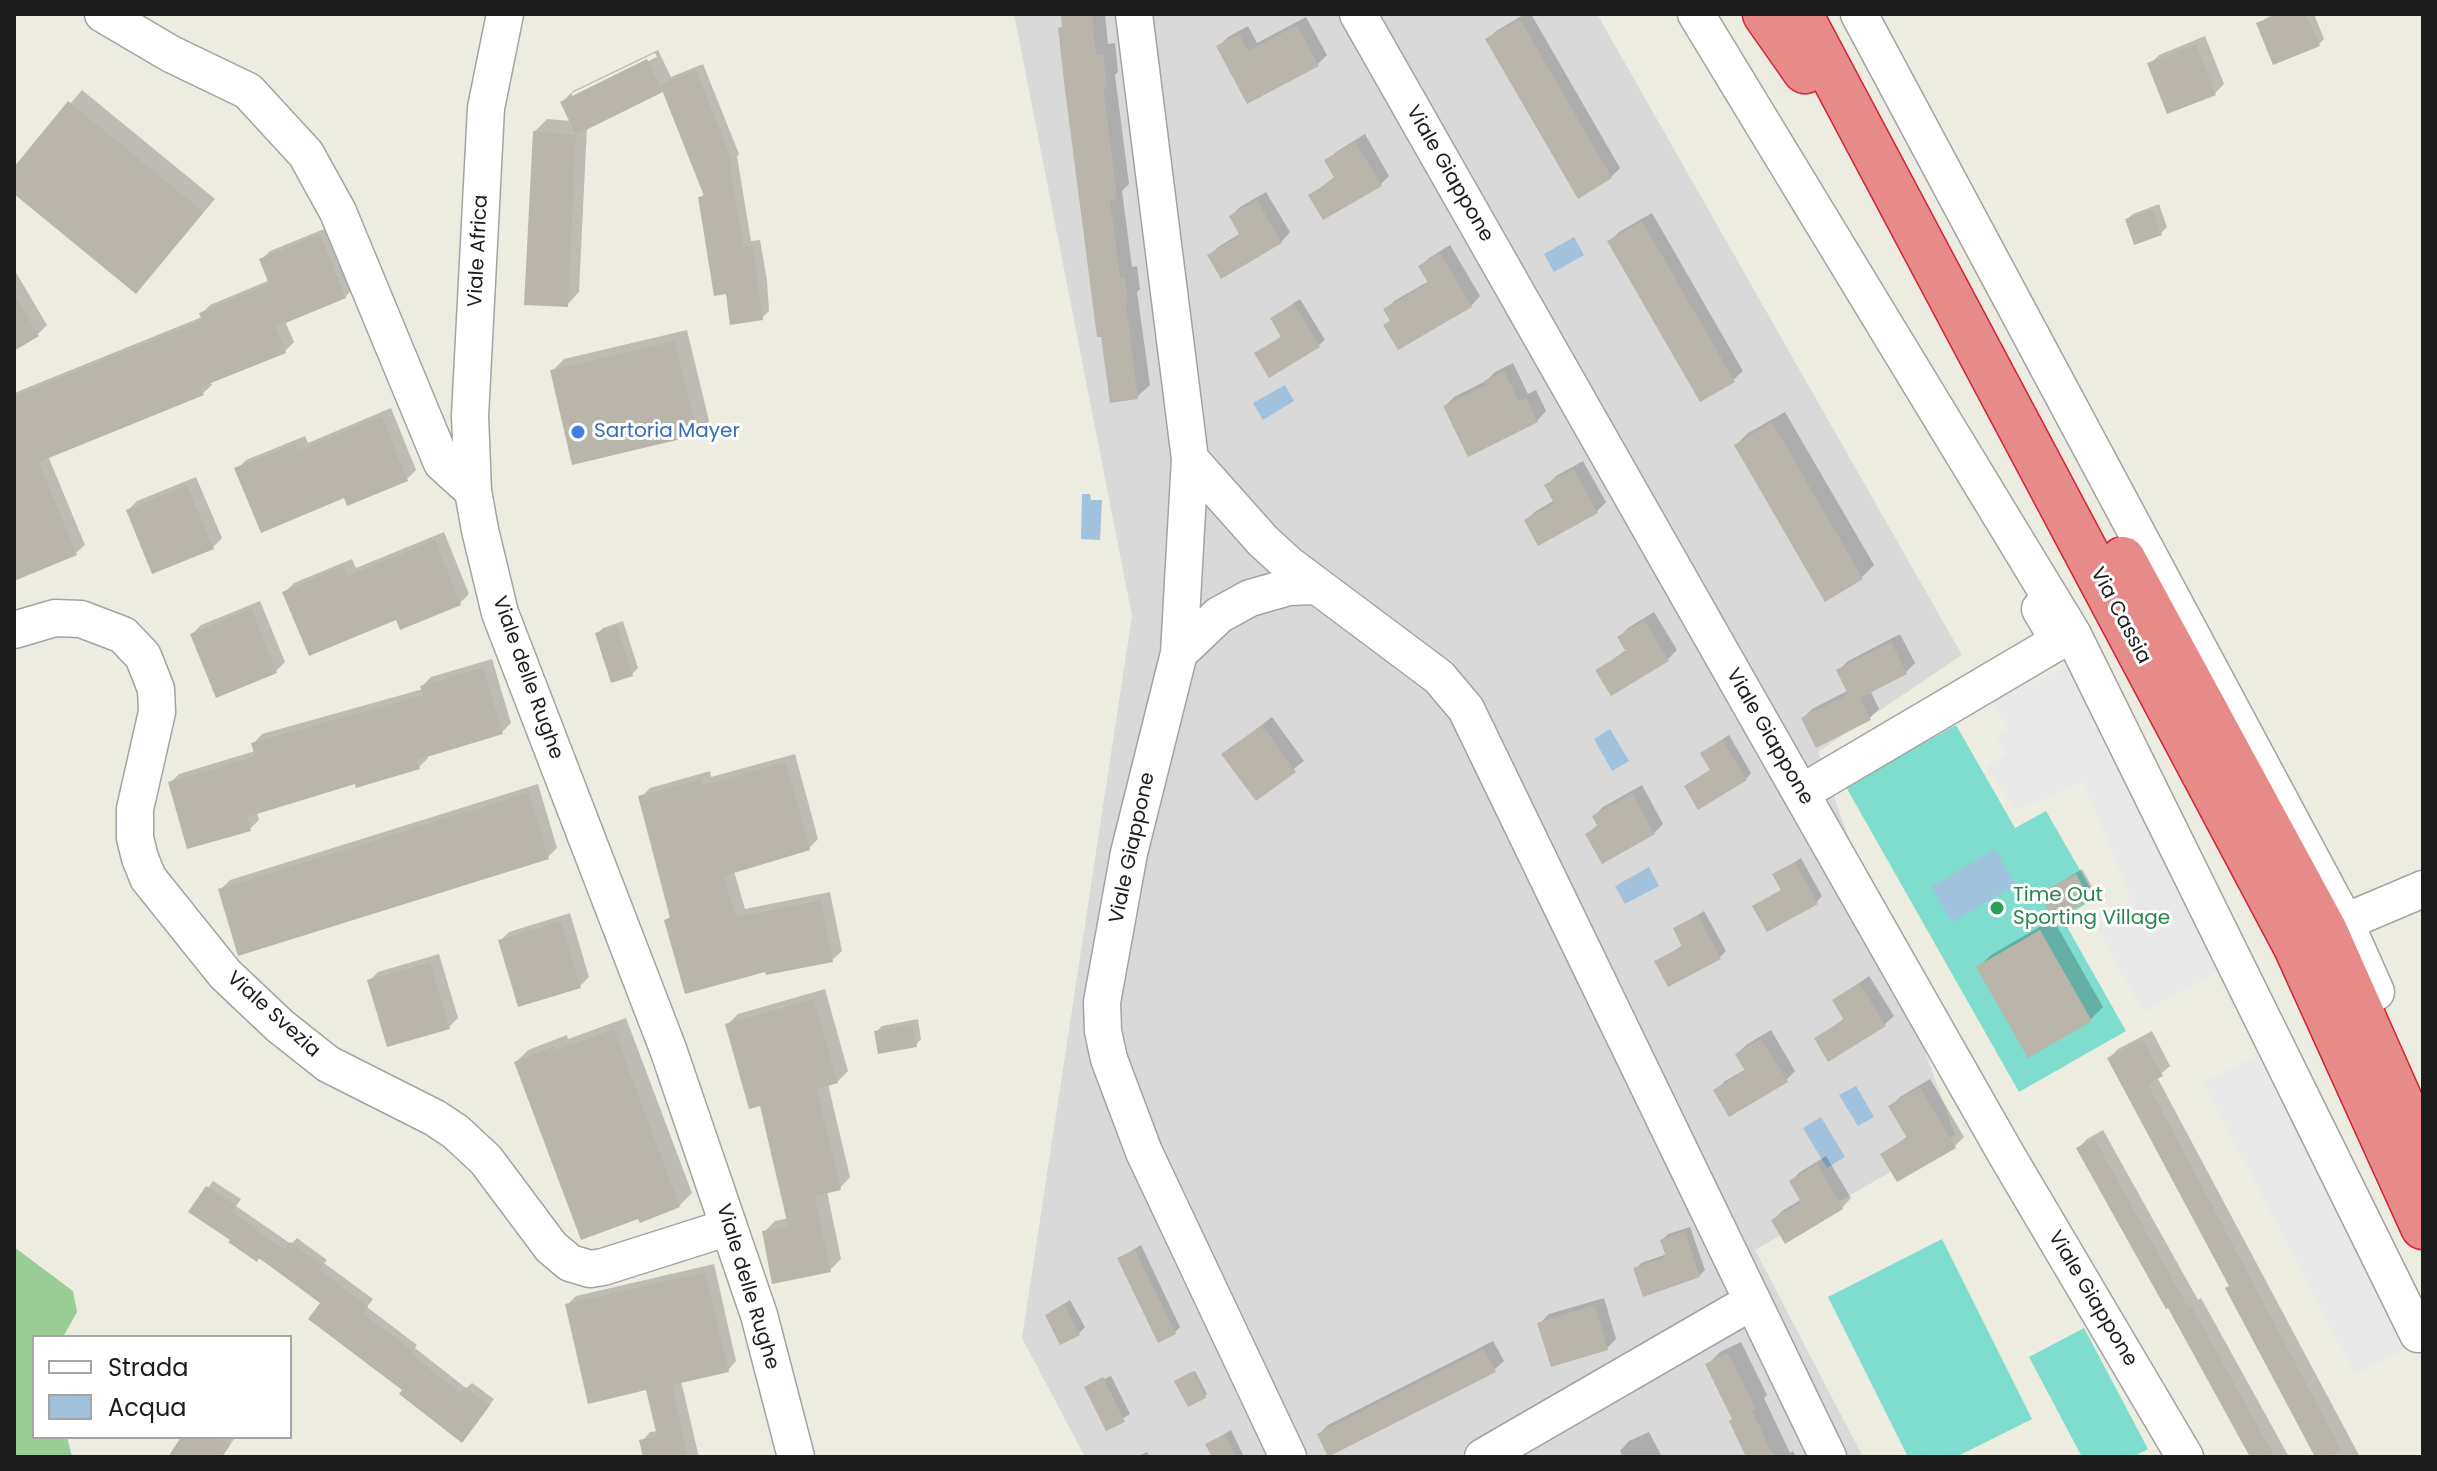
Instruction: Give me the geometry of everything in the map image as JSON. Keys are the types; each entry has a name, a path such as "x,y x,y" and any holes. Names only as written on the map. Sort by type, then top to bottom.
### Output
{"highway":[{"path":"1765,14 1847,137 1872,153"},
{"name":"Via Cassia","path":"1800,14 2296,947 2423,1227"},
{"name":"Via Cassia","path":"1831,14 2325,931 2423,1152"}],"street":[{"path":"103,14 171,54 248,91 306,154 338,212 442,463 473,491"},
{"name":"Viale Africa","path":"473,491 470,416 486,108 505,14"},
{"name":"Viale Giappone","path":"1134,14 1190,459 1179,653 1129,853 1102,1002 1103,1031 1109,1059 1144,1152 1288,1457"},
{"name":"Viale Giappone","path":"1358,14 2006,1154 2185,1457"},
{"path":"1675,14 1850,305 2059,641 1801,793"},
{"path":"1696,14 2072,633 2418,1334"},
{"path":"1859,14 2345,922 2423,1100"},
{"path":"1190,459 1263,541 1314,586 1429,669 1448,686 1466,709 1828,1457"},
{"name":"Viale delle Rughe","path":"473,491 500,613 668,1049 759,1315 796,1457"},
{"path":"1179,653 1219,615 1250,598 1289,587 1314,586"},
{"name":"Viale Svezia","path":"14,630 55,618 81,619 123,635 143,656 156,689 157,712 135,809 135,838 140,858 148,878 225,974 280,1026 328,1064 435,1118 456,1132 486,1160 551,1247 570,1263 590,1269 603,1267 729,1227"},
{"path":"2345,922 2423,889"},
{"path":"1483,1457 1751,1302"}],"shaded area":[{"path":"1014,14 1597,14 1962,655 1818,752 1955,1135 1755,1250 1863,1457 1085,1457 1022,1338 1132,616"},
{"path":"2071,664 2227,966 2143,1013 2097,927 2131,898 2083,782 2015,811 1987,766 2007,755 1996,735 2009,730 1991,701"},
{"name":"Time Out Sporting Village","path":"1956,725 2015,828 2046,811 2096,898 2062,918 2126,1031 2019,1092 1846,787"},
{"path":"2271,1049 2417,1343 2355,1374 2203,1083"},
{"path":"1942,1239 2032,1419 1956,1457 1908,1457 1828,1297"},
{"path":"2084,1328 2148,1449 2133,1457 2082,1457 2029,1357"}],"green space":[{"path":"14,1247 73,1291 77,1312 64,1335 32,1335 32,1439 68,1439 72,1457 14,1457"}],"water":[{"path":"1574,237 1584,255 1554,272 1544,254"},
{"path":"1285,385 1294,401 1263,420 1253,403"},
{"path":"1082,494 1090,494 1091,500 1102,500 1100,540 1081,539"},
{"path":"1610,729 1629,761 1612,771 1594,739"},
{"path":"1995,849 2016,885 1952,922 1931,887"},
{"path":"1649,867 1659,886 1625,904 1615,886"},
{"path":"1856,1086 1874,1117 1858,1126 1839,1095"},
{"path":"1821,1117 1845,1157 1827,1168 1803,1128"}],"building":[{"path":"1061,14 1092,14 1096,55 1103,54 1107,86 1103,87 1117,199 1110,200 1120,278 1125,277 1138,399 1110,403 1101,337 1097,337 1064,82 1058,28 1062,27"},
{"path":"2278,14 2306,14 2320,46 2273,65 2256,23"},
{"path":"1520,19 1612,178 1578,199 1485,39"},
{"path":"1297,25 1319,66 1247,104 1216,46 1239,34 1248,51"},
{"path":"2196,44 2216,95 2167,114 2147,63"},
{"path":"647,59 663,92 576,135 560,102"},
{"path":"696,70 733,163 730,164 744,247 753,246 763,320 730,325 726,294 714,296 698,197 704,196 660,85"},
{"path":"68,101 204,212 136,294 14,194 14,167"},
{"path":"533,131 576,135 568,307 524,305"},
{"path":"1355,142 1382,186 1323,220 1308,195 1335,179 1324,160"},
{"path":"1257,200 1282,243 1221,279 1207,255 1240,236 1229,216"},
{"path":"2153,209 2162,235 2134,245 2125,219"},
{"path":"1642,221 1735,382 1700,402 1607,241"},
{"path":"320,234 346,298 276,327 286,353 201,387 204,395 39,462 77,555 14,581 14,396 202,320 199,313 269,284 259,259"},
{"path":"1440,253 1472,307 1398,350 1383,325 1390,321 1383,309 1428,283 1418,266"},
{"path":"14,294 39,336 14,351"},
{"path":"1294,304 1320,347 1269,378 1254,353 1281,337 1270,318"},
{"path":"675,341 698,435 572,465 550,370"},
{"path":"1504,371 1519,402 1526,398 1538,422 1468,457 1443,406 1486,385 1484,381"},
{"path":"382,416 408,481 347,506 344,498 261,533 234,468 296,443 298,450"},
{"path":"1772,422 1863,579 1825,602 1734,445"},
{"path":"1573,469 1598,513 1538,546 1524,520 1554,503 1544,485"},
{"path":"187,485 214,549 152,574 126,510"},
{"path":"435,540 461,605 400,630 396,620 309,656 282,592 343,566 347,576"},
{"path":"251,608 277,673 216,698 190,634"},
{"path":"1644,620 1669,661 1611,696 1595,670 1626,652 1617,637"},
{"path":"617,626 633,676 611,683 595,633"},
{"path":"1891,642 1907,674 1860,698 1871,720 1816,748 1801,718 1848,694 1836,670"},
{"path":"483,667 503,734 417,760 420,769 356,788 355,784 247,817 251,831 187,849 168,782 255,756 251,743 423,695 420,686"},
{"path":"1262,725 1296,772 1256,801 1221,754"},
{"path":"1722,740 1747,780 1698,810 1684,786 1710,770 1700,753"},
{"path":"786,762 810,850 724,876 736,917 821,900 833,962 766,975 765,972 685,994 664,920 670,918 638,796 701,779 702,785"},
{"path":"529,792 549,859 238,956 218,889"},
{"path":"1632,793 1655,834 1602,864 1585,834 1598,827 1592,816"},
{"path":"1795,862 1818,904 1767,932 1752,906 1781,890 1772,874"},
{"path":"2076,874 2090,900 2053,920 2039,893"},
{"path":"1698,915 1721,959 1668,987 1654,961 1682,947 1673,928"},
{"path":"561,921 581,988 518,1007 498,940"},
{"path":"2040,930 2092,1021 2028,1058 1976,967"},
{"path":"430,962 450,1029 387,1047 367,980"},
{"path":"1859,983 1886,1026 1828,1062 1814,1038 1844,1020 1832,1000"},
{"path":"814,999 838,1083 817,1089 841,1190 815,1196 831,1272 772,1284 762,1231 788,1226 760,1106 749,1109 725,1024"},
{"path":"912,1024 917,1047 878,1054 874,1031"},
{"path":"614,1029 680,1207 640,1223 638,1219 581,1240 514,1062 554,1046 556,1050"},
{"path":"1761,1038 1788,1082 1729,1117 1713,1090 1745,1071 1735,1054"},
{"path":"2142,1039 2163,1076 2148,1084 2342,1451 2330,1457 2315,1457 2225,1288 2229,1286 2107,1058"},
{"path":"1920,1087 1956,1148 1897,1182 1880,1154 1907,1138 1888,1106"},
{"path":"2094,1138 2275,1457 2250,1457 2166,1309 2076,1148"},
{"path":"1817,1164 1843,1209 1785,1244 1771,1220 1801,1202 1789,1181"},
{"path":"206,1186 236,1205 232,1212 285,1250 290,1242 323,1266 320,1270 368,1306 363,1314 413,1351 411,1354 460,1393 465,1387 490,1405 462,1443 399,1394 402,1390 308,1319 320,1303 259,1258 257,1262 188,1212"},
{"path":"1685,1231 1700,1277 1643,1297 1633,1268 1666,1257 1660,1240"},
{"path":"1135,1250 1176,1334 1158,1343 1117,1258"},
{"path":"705,1272 729,1372 672,1385 688,1457 643,1457 639,1440 657,1436 646,1390 588,1404 565,1304"},
{"path":"1064,1304 1080,1335 1060,1345 1045,1315"},
{"path":"1595,1305 1608,1350 1551,1367 1537,1323"},
{"path":"1484,1349 1496,1372 1328,1457 1317,1434"},
{"path":"1728,1353 1756,1409 1752,1411 1774,1457 1746,1457 1729,1421 1732,1419 1705,1364"},
{"path":"1193,1371 1206,1398 1188,1407 1174,1381"},
{"path":"1103,1377 1125,1422 1106,1431 1084,1387"},
{"path":"1225,1434 1236,1457 1212,1457 1205,1444"},
{"path":"180,1439 221,1439 230,1445 222,1457 168,1457"}],"place":[{"name":"Sartoria Mayer","path":"578,432"},
{"name":"Time Out Sporting Village","path":"1997,908"}]}
